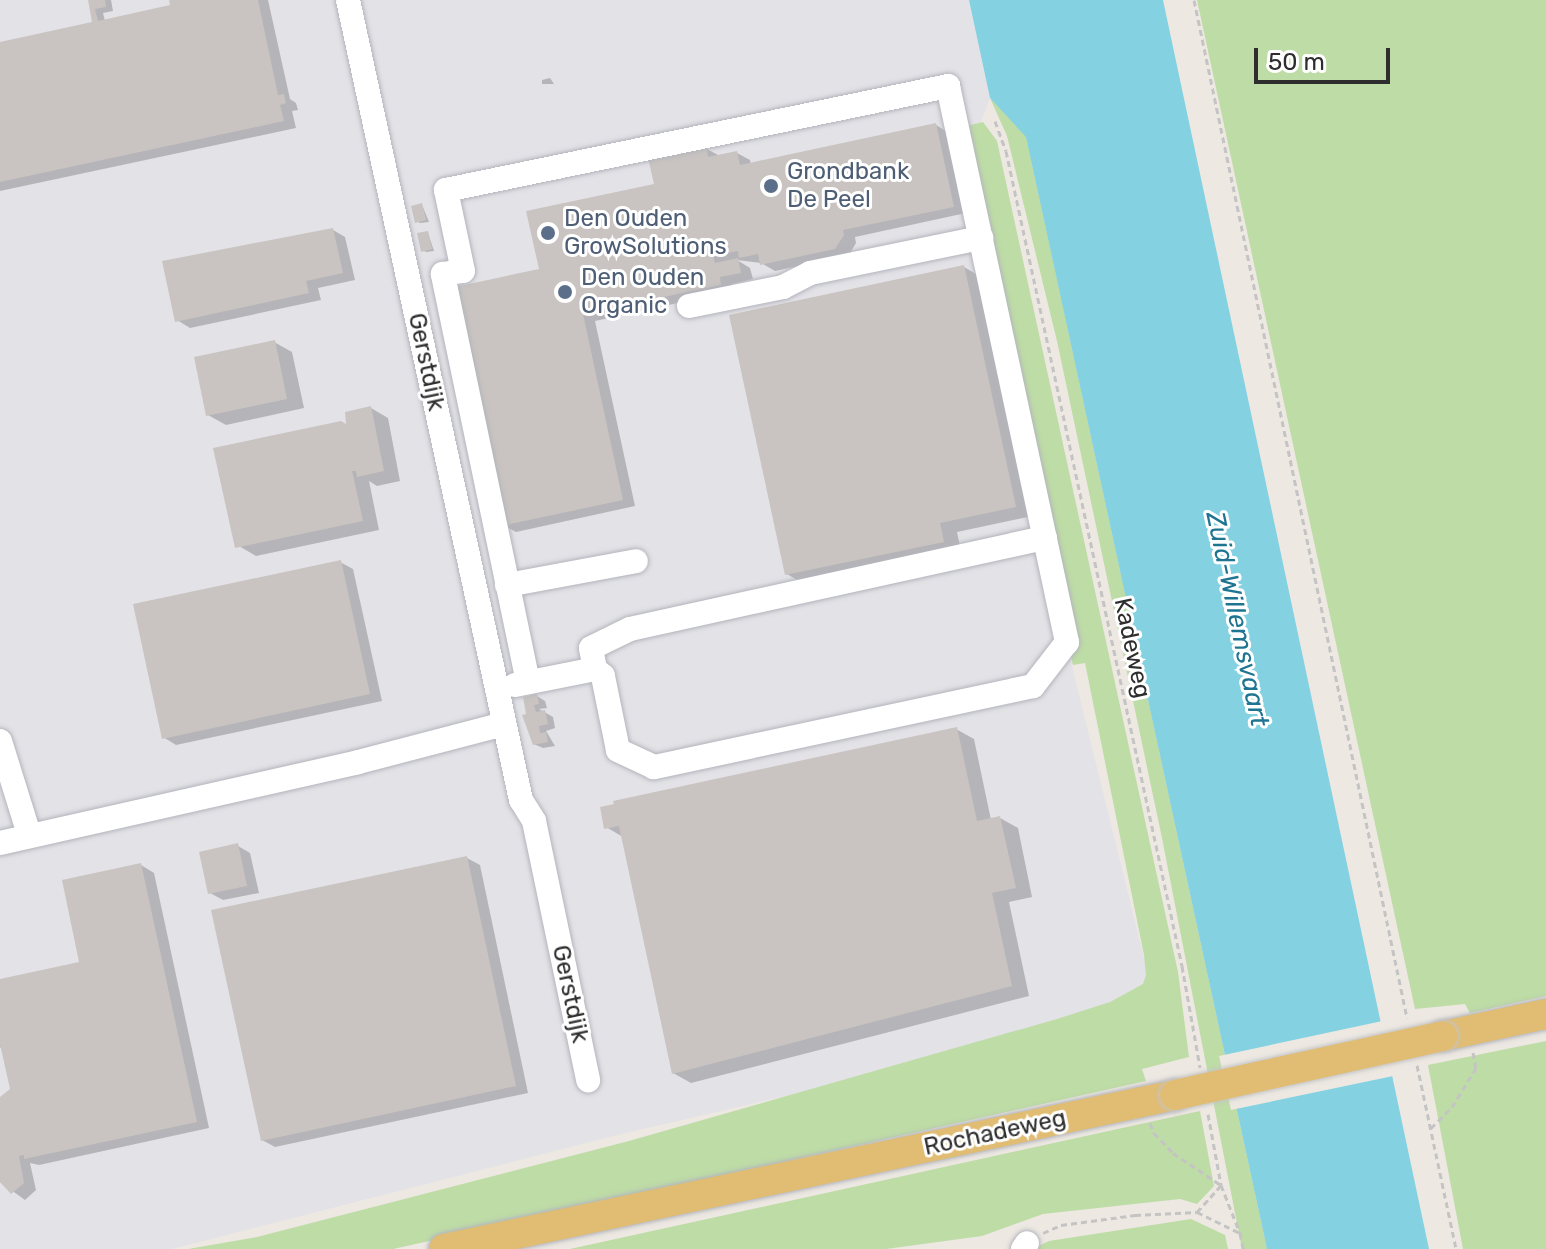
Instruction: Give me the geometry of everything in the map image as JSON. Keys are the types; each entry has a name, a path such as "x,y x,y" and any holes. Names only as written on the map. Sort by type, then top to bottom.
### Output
{"main road":[{"name":"Rochadeweg","path":"444,1249 1546,1014"}],"street":[{"name":"Gerstdijk","path":"348,0 497,689 519,805 534,821 588,1080"},
{"path":"528,682 443,274 463,271 446,190 948,86 981,238 1045,538 1067,642 1033,686 654,767 618,750 603,676 595,669 591,648 630,629 1045,538"},
{"path":"689,306 783,287 810,273 981,238"},
{"path":"507,585 636,561"},
{"path":"497,689 595,669"},
{"path":"0,843 358,762 504,724"},
{"path":"0,741 29,834"}],"path":[{"path":"1194,0 1408,1024"},
{"name":"Kadeweg","path":"995,121 1006,151 1179,951 1202,1079"},
{"path":"1431,1128 1452,1107 1477,1066 1472,1049"},
{"path":"1414,1053 1456,1249"},
{"path":"1207,1109 1221,1185 1243,1249"},
{"path":"1148,1116 1154,1133 1173,1153 1221,1185"},
{"path":"1197,1212 1221,1185"},
{"path":"1025,1246 1061,1225 1135,1215 1197,1212 1240,1233"}],"shaded area":[{"path":"0,0 969,0 990,98 962,170 1077,687 1157,1010 617,1135 172,1249 0,1249"}],"green space":[{"path":"1197,0 1546,0 1546,996 1470,1013 1465,1004 1415,1009"},
{"path":"990,98 1026,136 1267,1249 1242,1249 1162,838 1057,341 1007,136"},
{"path":"983,122 997,141 1178,972 1189,1057 1142,1069 1146,1081 393,1249 188,1249 257,1237 629,1141 1057,1019 1110,1002 1143,984 1146,975 1144,955 1085,663 1073,665 945,131"},
{"path":"1546,1041 1546,1249 1463,1249 1428,1065"},
{"path":"1200,1111 1214,1186 1197,1204 1180,1199 1043,1214 982,1236 886,1249 570,1249"},
{"path":"1191,1219 1225,1235 1228,1249 1032,1249 1049,1241"}],"water":[{"name":"Zuid-Willemsvaart","path":"969,0 1163,0 1429,1249 1267,1249 1026,137 990,98"}],"pier":[{"path":"1387,1020 1398,1075 1231,1110 1219,1056"}],"building":[{"path":"88,0 105,0 106,7 95,9 98,21 170,5 169,0 258,0 278,95 284,94 286,103 280,105 284,121 0,182 0,42 92,22"},
{"path":"936,123 954,207 843,230 844,235 835,249 760,265 758,254 739,258 738,251 713,256 715,263 738,258 741,273 720,277 721,285 583,314 623,500 501,526 450,288 539,269 526,211 654,184 648,158 706,145 708,157 737,151 740,165"},
{"path":"422,203 426,220 415,223 411,206"},
{"path":"333,228 343,273 306,281 309,293 175,322 162,261"},
{"path":"428,231 432,249 421,252 417,233"},
{"path":"964,265 1016,507 940,523 944,542 785,575 729,315"},
{"path":"275,340 287,399 206,416 194,357"},
{"path":"371,406 384,471 357,477 356,471 352,471 363,521 235,548 213,448 341,421 346,424 345,412"},
{"path":"341,560 370,694 162,739 133,604"},
{"path":"537,694 539,704 534,705 536,712 545,710 548,724 539,726 540,733 546,732 548,742 533,745 522,715 526,714 523,697"},
{"path":"957,727 977,821 1000,816 1016,888 992,893 1012,986 672,1074 619,826 604,829 600,807 614,804 613,801"},
{"path":"238,843 247,886 208,894 199,852"},
{"path":"467,856 516,1086 261,1141 211,910"},
{"path":"141,863 197,1122 24,1159 24,1155 19,1156 24,1183 11,1194 0,1182 0,1097 10,1089 0,1044 0,979 79,962 62,880"}],"place":[{"name":"Grondbank De Peel","path":"771,186"},
{"name":"Den Ouden GrowSolutions","path":"548,233"},
{"name":"Den Ouden Organic","path":"565,292"}]}
